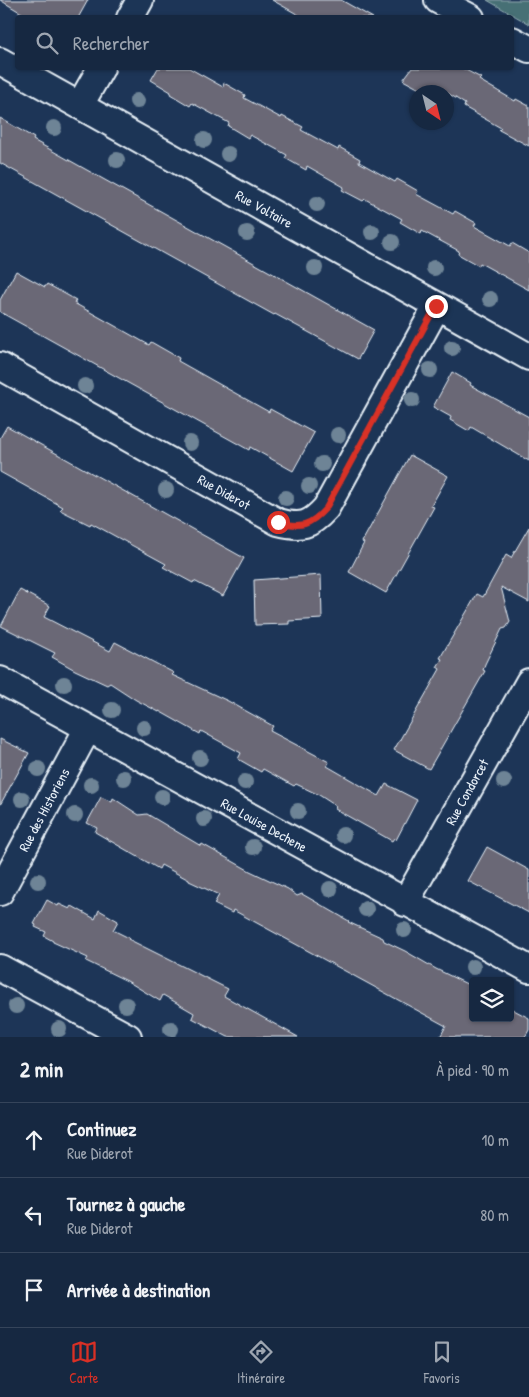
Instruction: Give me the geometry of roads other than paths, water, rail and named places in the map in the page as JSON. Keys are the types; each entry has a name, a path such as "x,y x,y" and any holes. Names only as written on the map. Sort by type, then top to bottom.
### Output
{"street":[{"path":"132,15 140,0"},
{"path":"438,0 466,15"},
{"path":"514,41 529,49"},
{"name":"Rue Voltaire","path":"0,61 15,69"},
{"name":"Rue Voltaire","path":"16,70 529,357"},
{"path":"80,105 100,70"},
{"name":"Rue Diderot","path":"0,366 278,522 292,526 307,524 318,517 326,508 436,306"},
{"name":"Rue Louise Dechene","path":"0,680 405,903 529,969"},
{"name":"Rue Condorcet","path":"405,903 529,682"},
{"name":"Rue des Historiens","path":"0,892 88,728"},
{"path":"0,968 128,1037"}]}
